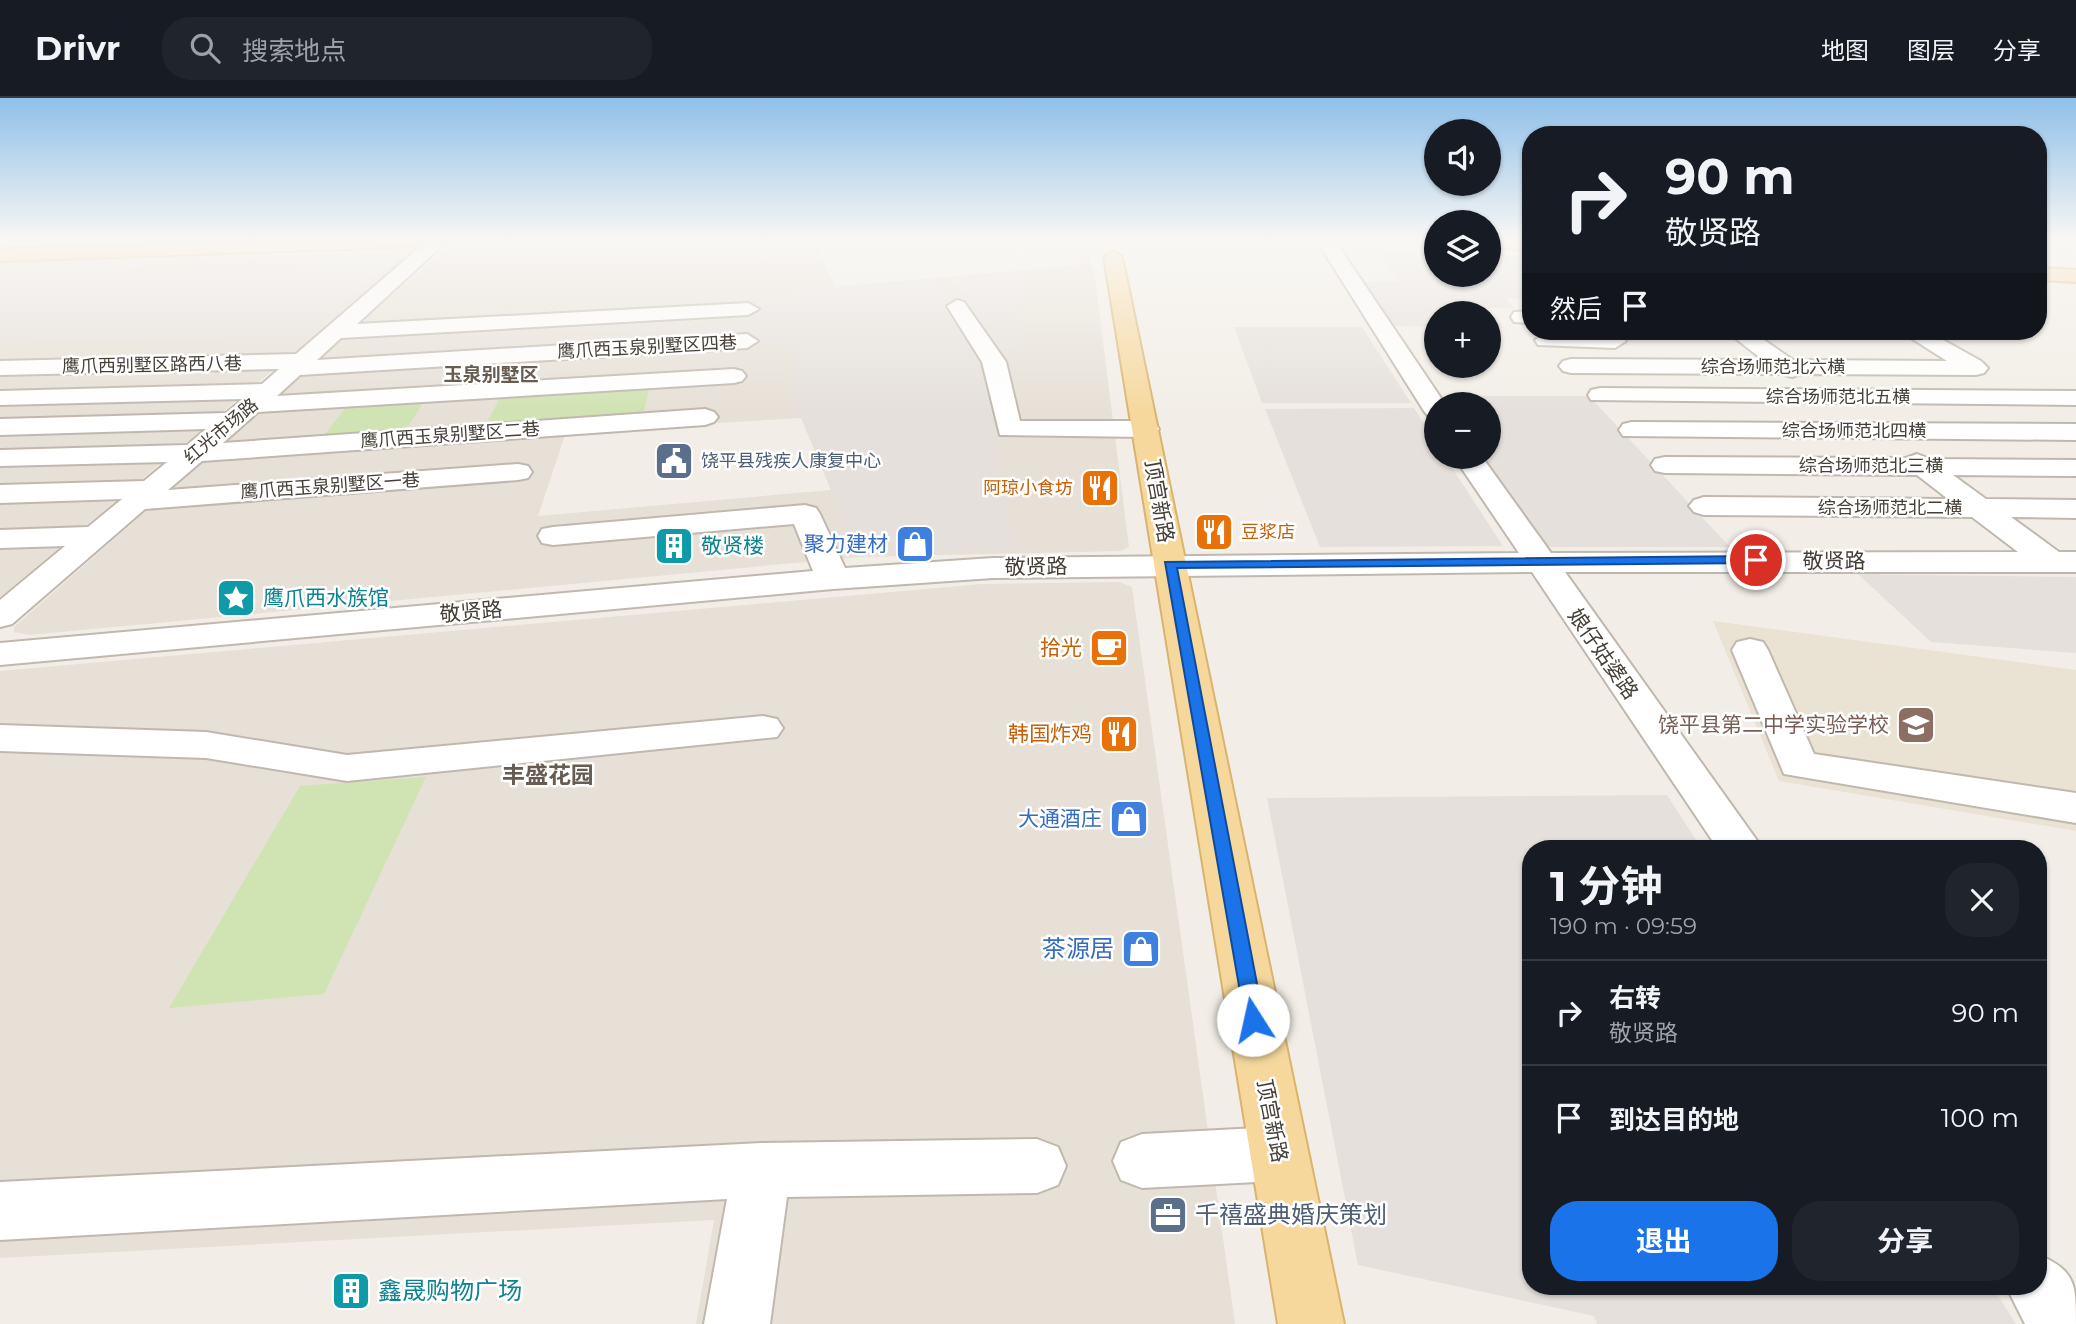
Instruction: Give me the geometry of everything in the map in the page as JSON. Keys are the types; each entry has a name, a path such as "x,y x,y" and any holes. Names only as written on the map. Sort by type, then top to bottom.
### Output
{"main road":[{"name":"顶宫新路","path":"1121,298 1311,1324"}],"street":[{"name":"红光市场路","path":"0,617 147,495 374,298"},
{"path":"1363,298 1425,392"},
{"path":"957,306 994,362 1009,429 1146,429"},
{"path":"335,332 748,309"},
{"path":"1546,340 1756,560"},
{"path":"1635,340 1642,341"},
{"path":"1711,341 1718,340"},
{"path":"1755,340 1791,354 1830,398 1978,508 2064,562"},
{"path":"1915,340 1976,368 2076,431"},
{"name":"鹰爪西玉泉别墅区四巷","path":"300,364 747,341"},
{"path":"2,459 174,344"},
{"name":"综合场师范北六横","path":"1571,366 1791,354 1976,368"},
{"name":"鹰爪西别墅区路西八巷","path":"0,368 300,364"},
{"path":"0,427 53,425 251,406 734,376"},
{"path":"0,398 97,395 251,406"},
{"name":"综合场师范北五横","path":"1600,395 2076,398"},
{"name":"鹰爪西玉泉别墅区二巷","path":"2,459 195,453 705,417"},
{"name":"综合场师范北四横","path":"1632,430 2076,431"},
{"name":"综合场师范北三横","path":"1665,465 2076,468"},
{"name":"娘仔姑婆路","path":"1476,469 1735,840"},
{"name":"鹰爪西玉泉别墅区一巷","path":"0,494 147,495 519,472"},
{"name":"综合场师范北二横","path":"1704,506 2076,509"},
{"path":"553,536 805,514 833,579"},
{"path":"0,539 98,536"},
{"name":"敬贤路","path":"0,654 833,579 993,568 1756,560 2064,562"},
{"path":"0,586 41,584"},
{"path":"1750,650 1798,765 2076,808"},
{"path":"0,738 206,746 347,768 764,728"},
{"path":"1142,1161 1278,1154"},
{"path":"0,1211 761,1170 1037,1166"},
{"path":"737,1324 761,1170"},
{"path":"2044,1295 2062,1324"}],"shaded area":[{"path":"0,298 360,298 0,597"},
{"path":"0,298 352,298 307,335 0,343"},
{"path":"388,298 1097,298 1129,547 1120,551 859,557 29,635 14,632 14,627","holes":["801,418 831,490 538,516 566,432"]},
{"path":"757,298 945,298 971,340 984,371 1013,547 857,553 802,418 789,396 795,343 760,345 759,336 703,339 706,317 757,314"},
{"path":"963,298 1022,298 1020,347 997,348"},
{"path":"1372,298 1505,298 1514,308 1501,308 1501,301 1424,301 1424,327 1394,326"},
{"path":"1234,327 1362,327 1411,403 1262,403"},
{"path":"1501,396 1589,396 1730,547 1546,547 1492,469 1501,469"},
{"path":"1414,408 1424,424 1424,469 1453,469 1503,546 1320,547 1265,409"},
{"path":"1858,574 2076,577 2076,653 1931,642"},
{"path":"1119,582 1132,587 1235,1324 696,1324 714,1220 0,1258 0,671 982,584"},
{"name":"饶平县第二中学实验学校","path":"1713,621 2076,670 2076,831 1779,781"},
{"path":"1667,795 1696,840 1522,840 1522,1295 1998,1295 2016,1324 1597,1324 1594,1316 1358,1265 1267,798"}],"green space":[{"path":"650,386 643,415 486,425 501,395"},
{"path":"425,400 405,431 324,436 347,405"},
{"path":"426,777 324,994 169,1008 300,786"}],"place":[{"name":"饶平县残疾人康复中心","path":"674,461"},
{"name":"阿琼小食坊","path":"1100,488"},
{"name":"豆浆店","path":"1214,532"},
{"name":"聚力建材","path":"915,544"},
{"name":"敬贤楼","path":"674,546"},
{"name":"鹰爪西水族馆","path":"236,598"},
{"name":"拾光","path":"1109,648"},
{"name":"饶平县第二中学实验学校","path":"1916,725"},
{"name":"韩国炸鸡","path":"1119,734"},
{"name":"大通酒庄","path":"1129,819"},
{"name":"茶源居","path":"1141,949"},
{"name":"千禧盛典婚庆策划","path":"1168,1215"},
{"name":"鑫晟购物广场","path":"351,1291"}],"district":[{"name":"玉泉别墅区","path":"491,374"},
{"name":"丰盛花园","path":"548,775"}],"route":[{"path":"1253,1020 1170,565 1540,564 1756,560"}]}
